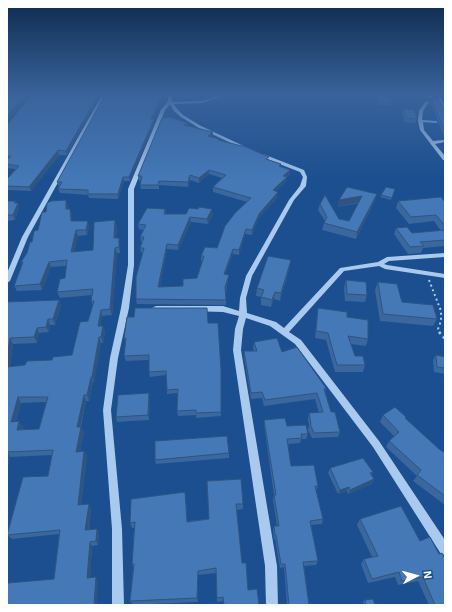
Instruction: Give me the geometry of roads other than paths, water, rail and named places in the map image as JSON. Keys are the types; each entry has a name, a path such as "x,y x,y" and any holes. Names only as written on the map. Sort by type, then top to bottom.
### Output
{"street":[{"path":"7,281 24,237 88,124"},
{"path":"118,605 117,529 107,410 114,358 129,308 131,265 131,189 159,124"},
{"path":"194,124 254,152 302,171 305,177 303,186 292,200 249,276 243,298 243,315 239,329 237,350 271,566 272,605"},
{"path":"421,124 422,130 445,159"},
{"path":"432,143 443,140"},
{"path":"284,332 342,269 380,264 387,259 445,255"},
{"path":"380,264 385,267 445,276"},
{"path":"148,308 223,309 273,324 298,342 376,444 445,550"}]}
